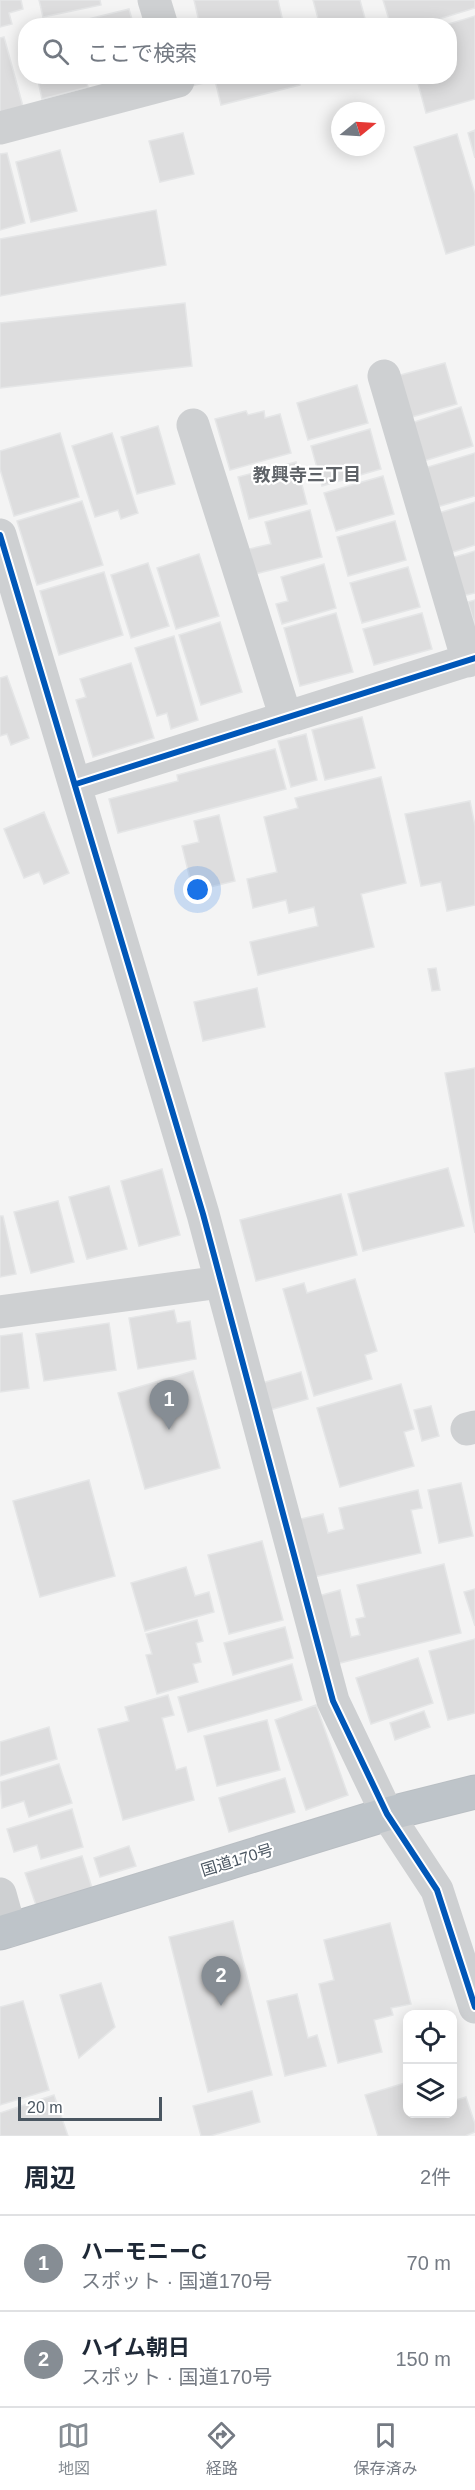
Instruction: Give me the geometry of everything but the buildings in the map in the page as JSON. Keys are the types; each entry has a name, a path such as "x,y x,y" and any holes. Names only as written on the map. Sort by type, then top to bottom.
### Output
{"highway":[{"name":"国道170号","path":"5,1931 387,1814 475,1792"}],"street":[{"path":"154,0 160,18"},
{"path":"0,128 167,84"},
{"path":"76,784 472,659 384,376"},
{"path":"193,425 286,718"},
{"path":"0,535 203,1214 333,1701 387,1814 437,1890 475,2007"},
{"path":"0,1312 221,1281"},
{"path":"0,1894 5,1931"}],"cycle path":[{"path":"0,535 203,1214 333,1701 387,1814 437,1890 475,2007"},
{"path":"76,784 475,658"}],"place":[{"name":"ハーモニーC","path":"169,1430"},
{"name":"ハイム朝日","path":"221,2006"}],"district":[{"name":"教興寺三丁目","path":"307,475"}]}
